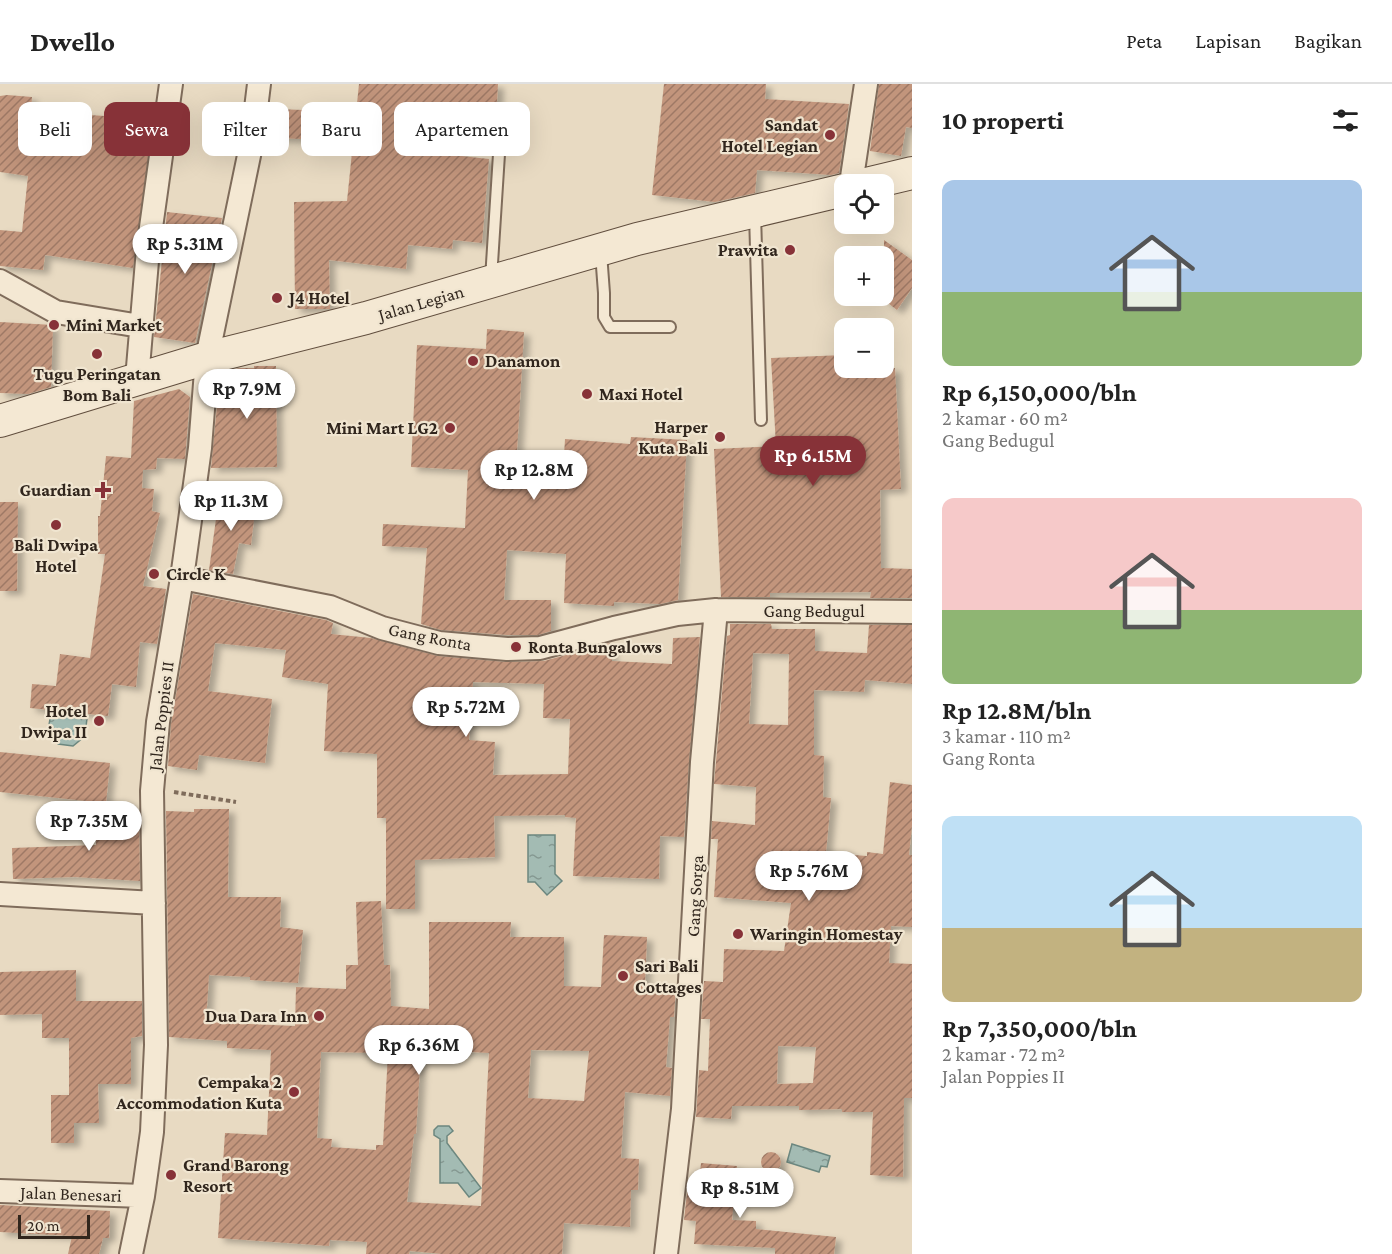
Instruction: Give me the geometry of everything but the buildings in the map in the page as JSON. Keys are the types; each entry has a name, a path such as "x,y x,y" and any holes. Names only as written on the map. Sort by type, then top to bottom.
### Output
{"main road":[{"path":"894,177 912,173"},
{"name":"Jalan Legian","path":"0,421 207,358 366,318 600,250 834,192"}],"street":[{"path":"137,379 148,249 171,84"},
{"name":"Jalan Poppies II","path":"131,1254 143,1196 152,1132 156,1045 152,791 158,722 182,578 200,448 207,358 252,141 259,84"},
{"path":"852,174 866,84"},
{"path":"0,282 56,312 140,326"},
{"name":"Gang Ronta","path":"182,578 330,608 382,628 455,646 540,648 677,614 716,610"},
{"name":"Gang Bedugul","path":"716,610 912,612"},
{"name":"Gang Sorga","path":"666,1254 683,1109 702,762 716,610"},
{"path":"0,894 154,903"},
{"name":"Jalan Benesari","path":"0,1191 143,1196"}],"lane":[{"path":"490,283 500,156"},
{"path":"754,211 761,420"},
{"path":"600,250 604,317 610,327 670,327"}],"path":[{"path":"152,791 181,792 237,802"}],"water":[{"path":"51,713 87,718 85,736 73,746 58,744 48,731"},
{"path":"528,835 555,835 555,874 562,881 547,895 535,882 528,882"},
{"path":"438,1126 449,1126 453,1131 447,1136 447,1143 481,1188 469,1197 458,1183 440,1183 440,1139 434,1135 434,1130"},
{"path":"792,1144 830,1156 827,1167 821,1166 819,1172 787,1162"}],"place":[{"name":"Sandat Hotel Legian","path":"830,135"},
{"name":"Prawita","path":"790,250"},
{"name":"J4 Hotel","path":"277,298"},
{"name":"Mini Market","path":"54,325"},
{"name":"Tugu Peringatan Bom Bali","path":"97,354"},
{"name":"Danamon","path":"473,361"},
{"name":"Maxi Hotel","path":"587,394"},
{"name":"Mini Mart LG2","path":"450,428"},
{"name":"Harper Kuta Bali","path":"720,437"},
{"name":"Guardian","path":"103,490"},
{"name":"Bali Dwipa Hotel","path":"56,525"},
{"name":"Circle K","path":"154,574"},
{"name":"Ronta Bungalows","path":"516,647"},
{"name":"Hotel Dwipa II","path":"99,721"},
{"name":"Waringin Homestay","path":"738,934"},
{"name":"Sari Bali Cottages","path":"623,976"},
{"name":"Dua Dara Inn","path":"319,1016"},
{"name":"Cempaka 2 Accommodation Kuta","path":"294,1092"},
{"name":"Grand Barong Resort","path":"171,1175"}]}
